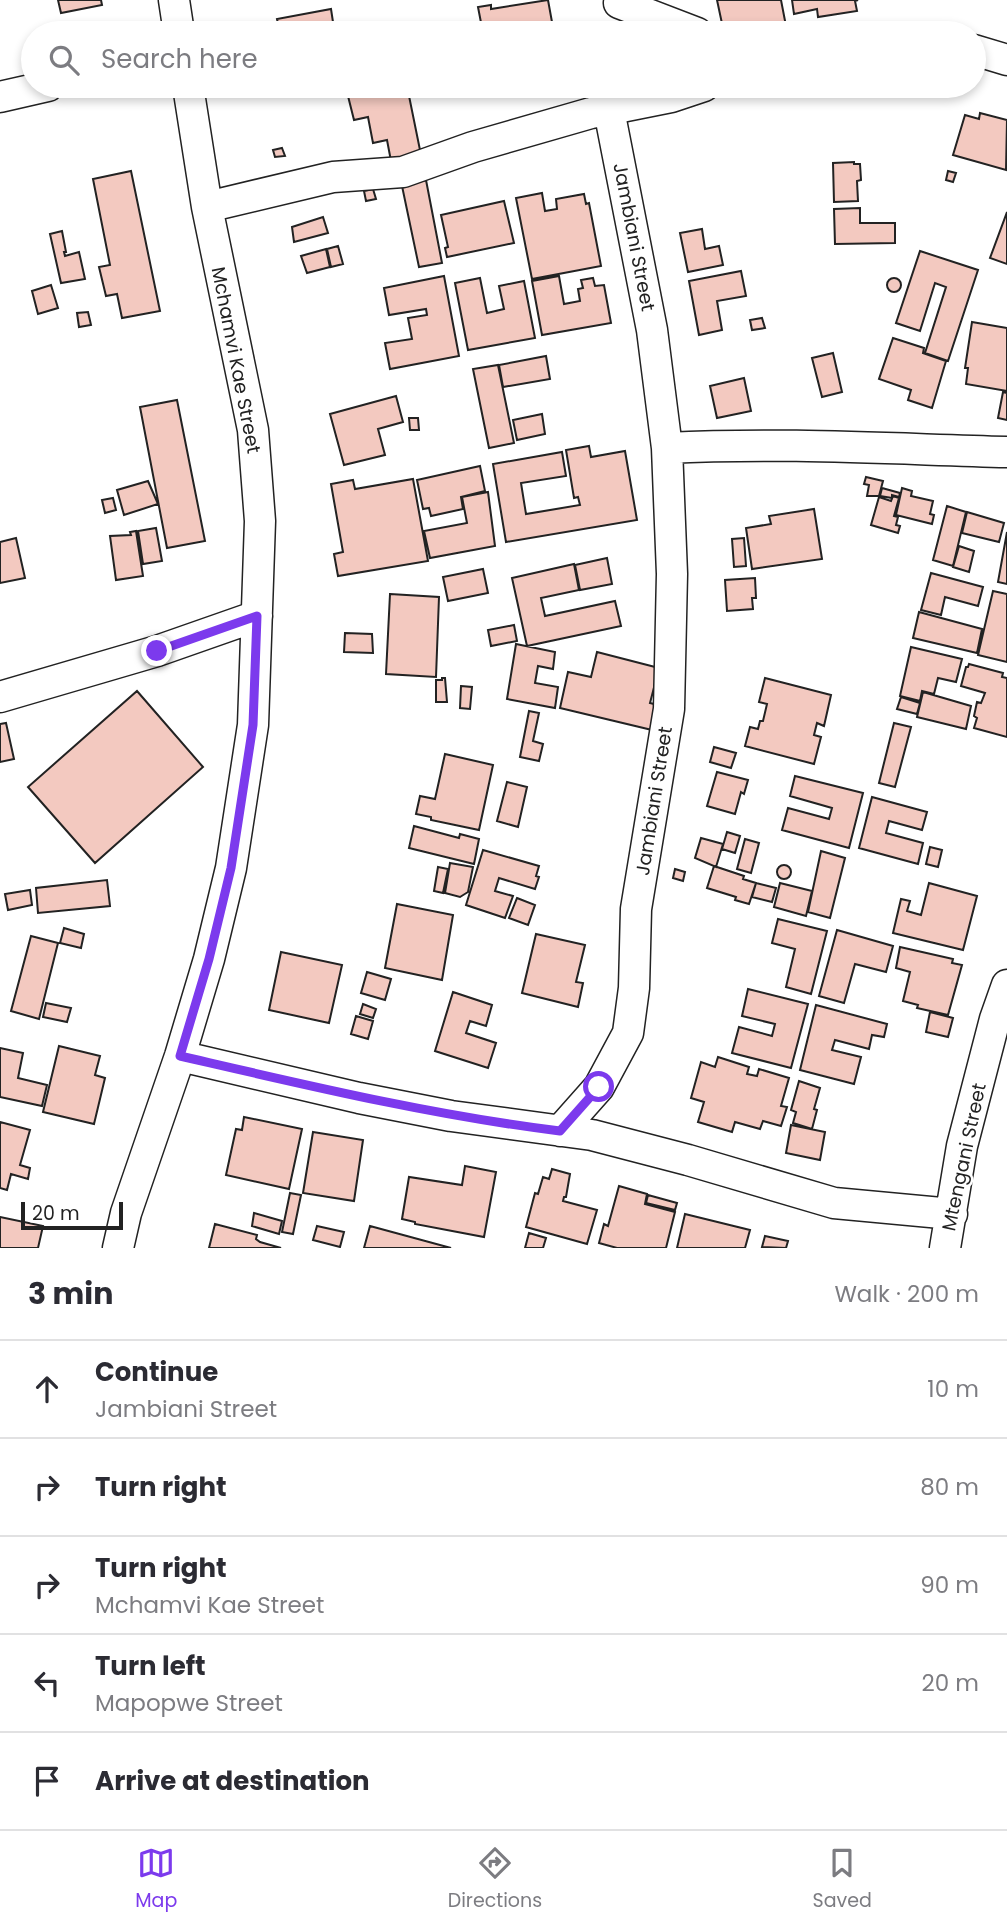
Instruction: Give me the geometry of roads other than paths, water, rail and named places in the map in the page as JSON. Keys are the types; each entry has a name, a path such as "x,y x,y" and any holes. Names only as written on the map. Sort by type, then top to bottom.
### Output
{"street":[{"path":"174,0 177,21"},
{"path":"619,1 627,21"},
{"path":"619,1 668,21"},
{"path":"986,54 1007,60"},
{"path":"0,97 21,92"},
{"name":"Mchamvi Kae Street","path":"118,1248 126,1213 180,1056 209,959 231,868 253,725 260,522 253,430 207,207 190,98"},
{"path":"207,207 333,177 403,172 607,102 658,98"},
{"name":"Jambiani Street","path":"560,1131 599,1087 628,1033 634,988 636,909 669,709 672,575 667,448 652,330 607,102"},
{"path":"667,448 781,444 1007,452"},
{"path":"0,697 157,651 257,616"},
{"name":"Mtengani Street","path":"945,1248 962,1146 995,1019 1007,985"},
{"path":"180,1056 359,1098 451,1116 592,1135 834,1203 952,1214"}]}
